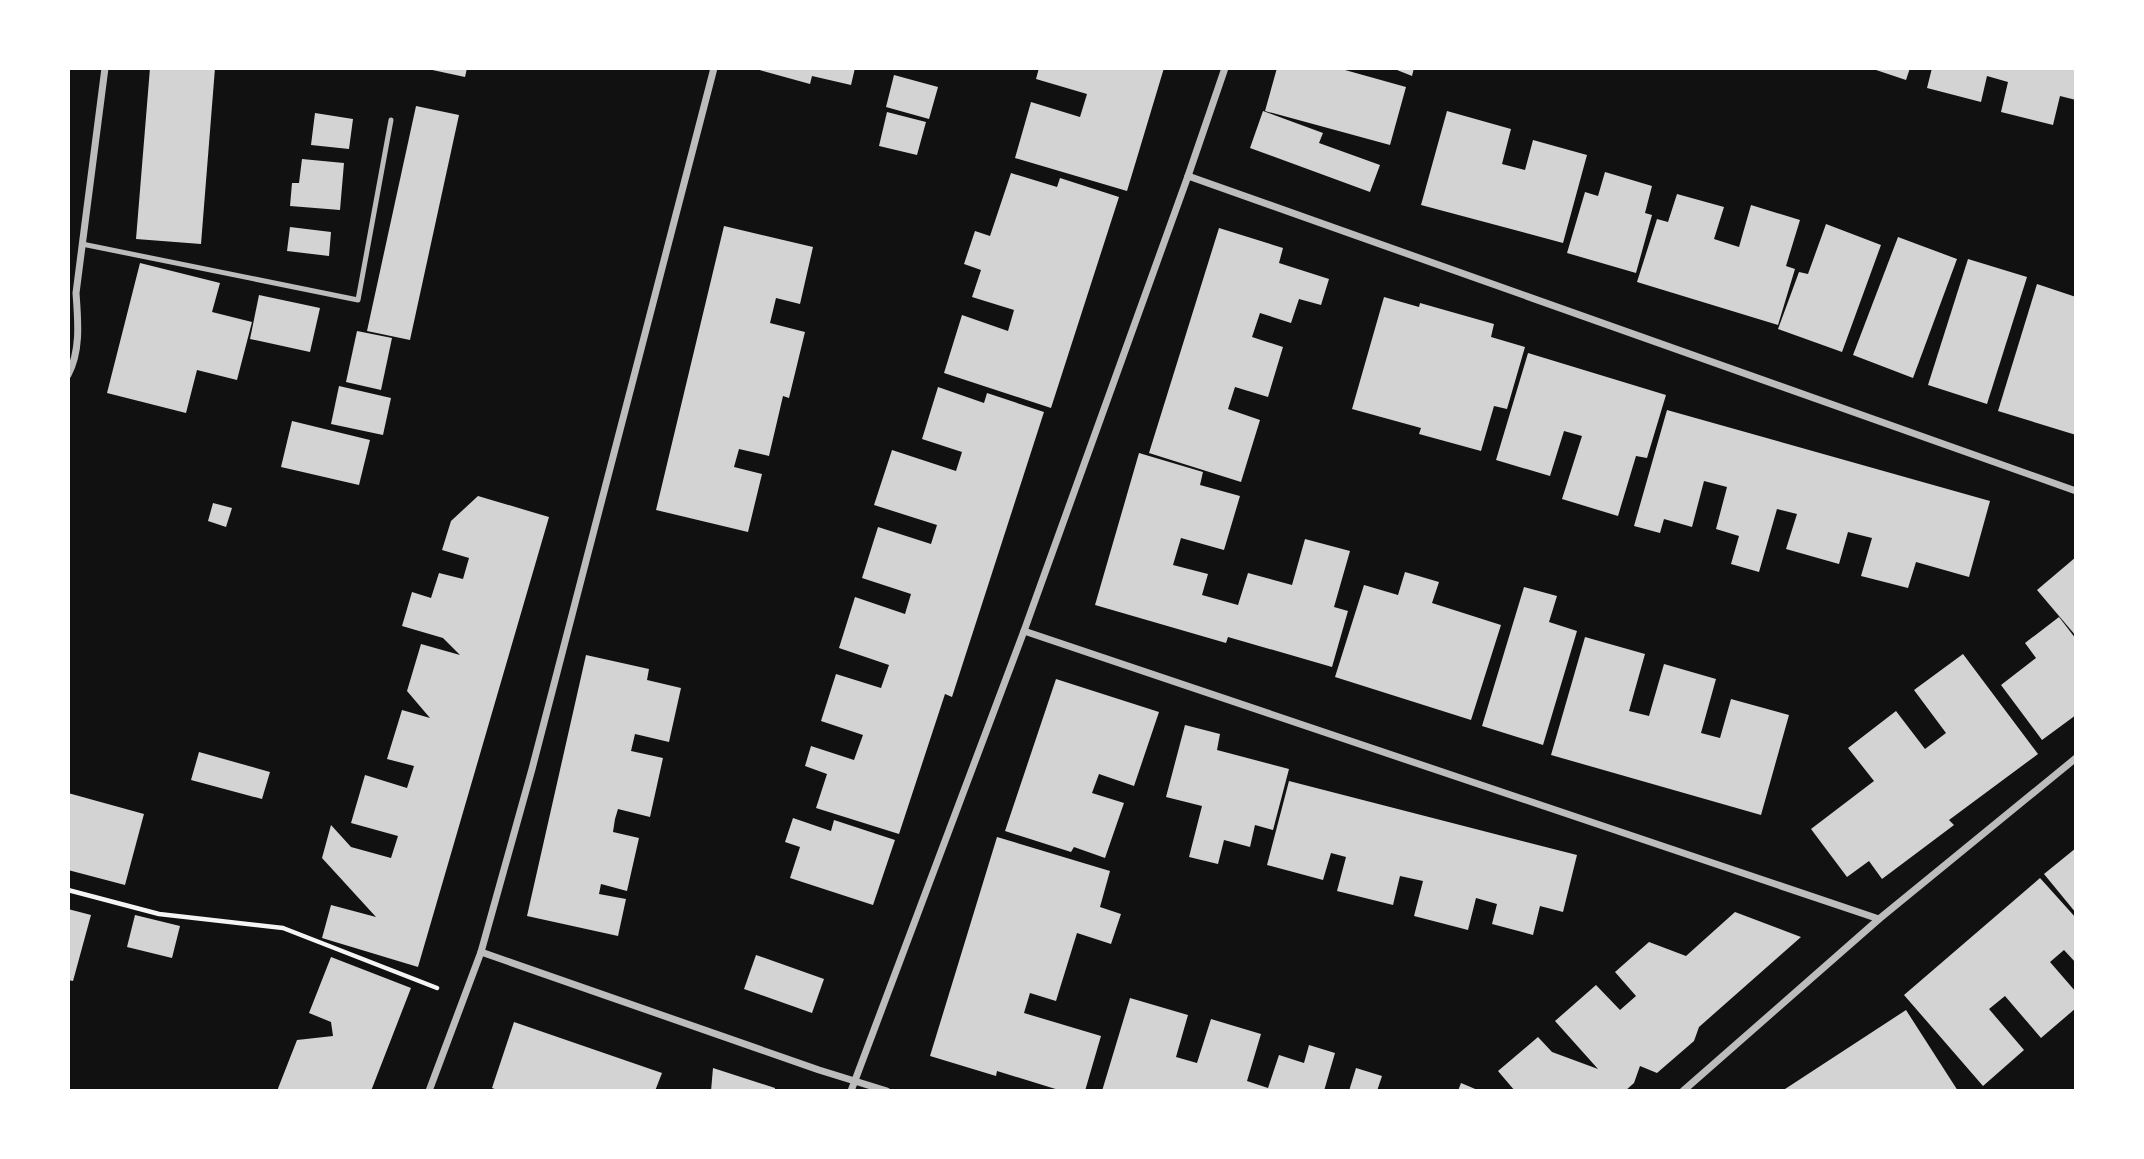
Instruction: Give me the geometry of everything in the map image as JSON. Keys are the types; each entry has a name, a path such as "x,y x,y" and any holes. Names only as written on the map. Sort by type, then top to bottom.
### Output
{"street":[{"path":"68,375 72,368 79,329 75,293 104,68"},
{"path":"429,1091 481,952 714,68"},
{"path":"851,1091 1024,631 1225,68"},
{"path":"1188,176 2076,491"},
{"path":"1024,631 1879,919"},
{"path":"1683,1091 1879,919 2076,758"},
{"path":"481,952 887,1091"}],"lane":[{"path":"82,244 358,300 391,120"}],"path":[{"path":"68,890 159,914 283,928 464,998"}],"building":[{"path":"150,68 215,68 201,244 136,239"},
{"path":"423,68 467,68 465,77"},
{"path":"752,68 855,68 851,85 812,76 810,84"},
{"path":"1039,68 1164,68 1127,191 1015,158 1031,102 1080,117 1087,94 1036,79"},
{"path":"1277,68 1345,68 1406,87 1390,145 1265,111"},
{"path":"1392,68 1414,68 1412,76"},
{"path":"1870,68 1910,68 1906,80"},
{"path":"1932,68 2076,68 2076,100 2060,96 2053,125 2001,112 2008,82 1987,76 1981,102 1927,88"},
{"path":"894,75 938,87 929,119 886,107"},
{"path":"416,106 459,115 410,340 367,331"},
{"path":"1263,111 1323,133 1319,143 1380,165 1370,192 1250,148"},
{"path":"1447,111 1511,129 1502,164 1525,170 1533,140 1587,155 1563,243 1421,205"},
{"path":"887,112 926,122 917,155 879,146"},
{"path":"315,113 353,119 349,149 311,145"},
{"path":"302,159 344,163 340,210 290,206 292,183 299,183"},
{"path":"1605,172 1652,186 1645,213 1652,215 1636,273 1567,253 1585,192 1598,196"},
{"path":"1011,173 1057,187 1060,178 1119,197 1051,408 944,373 962,315 1008,331 1014,310 972,297 981,270 964,264 975,231 990,236"},
{"path":"1677,194 1724,207 1714,239 1739,247 1751,205 1800,220 1786,266 1795,269 1778,325 1637,282 1657,219 1668,222"},
{"path":"1826,224 1881,245 1842,352 1778,329 1799,272 1808,274"},
{"path":"724,226 813,247 800,304 776,298 770,323 805,332 789,398 783,396 769,456 739,449 734,467 762,474 748,532 656,510"},
{"path":"290,227 331,232 329,256 287,251"},
{"path":"1219,228 1283,248 1279,263 1329,279 1321,305 1299,299 1291,323 1260,313 1252,337 1283,347 1268,397 1235,387 1228,409 1260,420 1241,482 1149,453"},
{"path":"1898,237 1957,259 1913,378 1853,355"},
{"path":"1968,259 2027,277 1987,404 1928,385"},
{"path":"140,263 220,283 212,312 252,322 237,380 197,370 186,413 107,393"},
{"path":"2037,284 2076,297 2076,435 1998,411"},
{"path":"259,295 320,308 310,352 250,339"},
{"path":"1384,297 1419,307 1420,303 1494,324 1491,337 1525,347 1507,409 1494,406 1481,451 1419,434 1421,428 1352,409"},
{"path":"357,331 392,338 381,390 346,382"},
{"path":"1528,353 1666,395 1647,458 1636,456 1618,516 1562,499 1582,436 1564,431 1550,476 1496,460"},
{"path":"339,386 391,398 383,435 331,424"},
{"path":"938,387 984,403 987,393 1044,412 952,697 945,694 899,834 816,808 827,774 805,766 811,746 854,760 863,735 821,721 836,674 881,688 889,665 839,648 855,597 905,614 911,594 862,578 878,527 931,544 937,525 874,505 892,450 956,471 962,452 922,439"},
{"path":"1667,410 1990,501 1969,577 1916,562 1908,588 1861,576 1872,538 1848,532 1839,564 1786,549 1797,514 1777,509 1759,572 1731,564 1739,536 1716,529 1727,487 1704,481 1692,527 1664,519 1660,533 1634,526"},
{"path":"292,421 370,440 359,485 281,467"},
{"path":"1139,453 1203,472 1200,485 1240,496 1224,550 1181,538 1173,565 1208,574 1202,595 1238,605 1248,573 1292,585 1305,539 1350,551 1334,607 1348,611 1332,667 1228,637 1226,643 1095,605"},
{"path":"478,496 549,517 418,967 322,938 331,905 376,917 322,858 331,825 351,847 391,858 398,836 351,823 365,775 407,788 414,766 387,759 402,710 430,718 407,691 421,644 460,655 443,638 402,626 412,592 431,598 439,573 463,579 469,558 442,550 451,521"},
{"path":"213,503 232,508 226,527 208,521"},
{"path":"2076,557 2076,636 2037,590"},
{"path":"1405,572 1439,582 1432,603 1501,625 1471,720 1335,677 1364,585 1398,595"},
{"path":"1524,587 1557,596 1549,622 1577,631 1543,745 1482,726"},
{"path":"2059,617 2076,639 2076,715 2042,740 2001,685 2036,658 2025,643"},
{"path":"1585,637 1645,654 1629,711 1649,716 1664,664 1716,679 1701,733 1720,738 1731,699 1789,715 1761,815 1551,755"},
{"path":"1963,654 2038,754 1949,820 1954,825 1882,879 1869,861 1847,877 1811,829 1874,781 1848,748 1896,711 1925,749 1946,733 1914,690"},
{"path":"586,655 649,669 647,680 681,688 669,742 635,734 631,751 663,758 650,817 618,809 615,819 613,832 639,838 627,891 601,884 599,894 626,899 618,936 527,916"},
{"path":"1056,679 1159,712 1134,786 1099,774 1092,793 1124,803 1105,858 1074,847 1071,852 1005,831"},
{"path":"1185,725 1220,734 1217,750 1289,769 1273,830 1255,825 1250,847 1224,840 1218,864 1189,857 1202,806 1166,797"},
{"path":"199,752 270,772 262,799 191,780"},
{"path":"1289,781 1577,855 1563,912 1540,906 1533,935 1492,924 1497,904 1476,898 1468,930 1414,916 1423,881 1400,876 1393,905 1337,891 1346,857 1331,853 1323,880 1267,865"},
{"path":"68,793 144,814 125,885 68,870"},
{"path":"793,818 831,831 834,820 895,840 873,905 790,878 800,847 785,842"},
{"path":"997,837 1110,871 1100,907 1121,914 1111,944 1077,933 1056,1001 1030,993 1024,1013 1101,1036 1085,1091 1062,1091 997,1071 996,1076 930,1056"},
{"path":"2076,848 2076,913 2044,874"},
{"path":"2040,878 2076,918 2076,963 2064,950 2050,962 2076,992 2076,1008 2041,1038 2005,996 1989,1009 2024,1050 1983,1086 1904,995"},
{"path":"68,909 91,915 73,981 68,980"},
{"path":"1735,912 1801,937 1699,1027 1694,1041 1657,1073 1640,1066 1634,1083 1625,1091 1515,1091 1498,1071 1538,1037 1552,1052 1598,1069 1555,1021 1596,985 1620,1010 1636,996 1615,972 1649,942 1686,956"},
{"path":"135,915 180,926 172,958 127,947"},
{"path":"756,955 824,979 812,1013 744,989"},
{"path":"331,957 411,988 371,1091 277,1091 297,1040 333,1036 331,1022 309,1013"},
{"path":"1130,998 1188,1015 1176,1057 1197,1063 1211,1019 1261,1034 1247,1081 1268,1088 1279,1055 1304,1063 1309,1045 1335,1053 1324,1091 1102,1091"},
{"path":"1906,1010 1958,1091 1782,1091"},
{"path":"514,1022 662,1073 655,1091 500,1091 492,1088"},
{"path":"713,1068 775,1088 775,1091 711,1091"},
{"path":"1356,1068 1382,1076 1377,1091 1349,1091"},
{"path":"1461,1083 1480,1091 1458,1091"}]}
